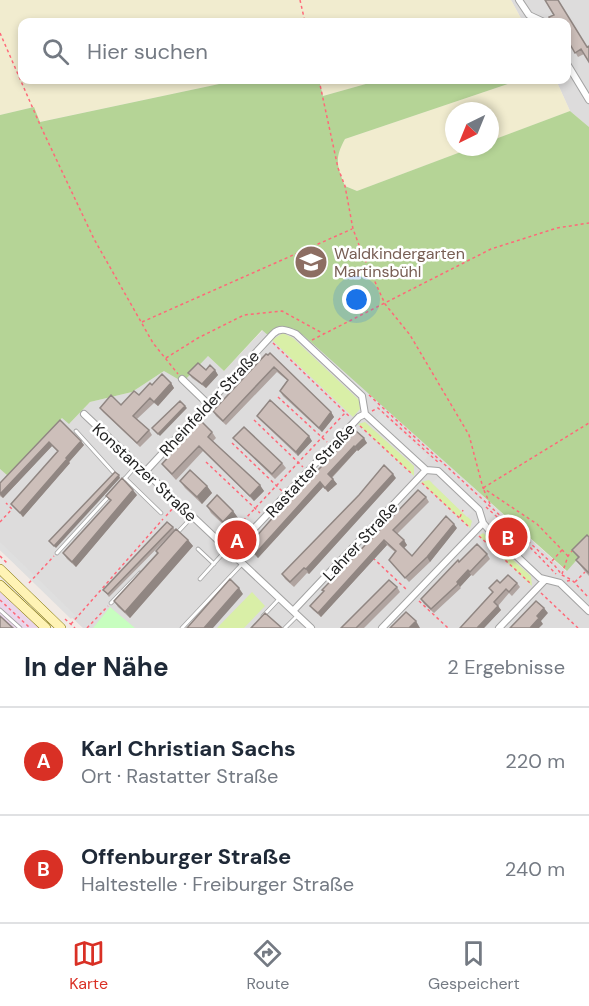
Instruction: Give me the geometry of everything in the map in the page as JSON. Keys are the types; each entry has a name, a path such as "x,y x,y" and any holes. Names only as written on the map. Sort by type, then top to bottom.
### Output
{"main road":[{"path":"0,569 61,628"},
{"path":"0,585 46,628"}],"street":[{"path":"519,0 529,15 535,18"},
{"path":"571,69 589,100"},
{"name":"Rheinfelder Straße","path":"145,472 276,330 296,334 306,343"},
{"path":"306,343 362,396 365,414 426,470 438,471 479,510 489,530 540,578 560,583 589,611"},
{"path":"182,379 208,404"},
{"name":"Konstanzer Straße","path":"84,414 311,628"},
{"name":"Rastatter Straße","path":"226,549 265,518 359,417 365,414"},
{"name":"Lahrer Straße","path":"295,613 426,470"},
{"path":"382,628 482,519"},
{"path":"499,628 545,580"}],"lane":[{"path":"76,431 113,472"},
{"path":"117,487 137,465"},
{"path":"125,478 161,513"},
{"path":"57,553 110,495"},
{"path":"171,540 192,517"},
{"path":"198,549 214,564"},
{"path":"200,579 226,549"},
{"path":"182,628 242,564"},
{"path":"111,603 141,572"},
{"path":"258,620 279,598"},
{"path":"0,610 20,628"},
{"path":"285,628 295,613"}],"path":[{"path":"300,0 304,18"},
{"path":"0,33 18,74"},
{"path":"22,84 94,239 153,343 182,379"},
{"path":"320,84 353,229 385,304 410,335 469,435 483,488 491,507"},
{"path":"306,343 491,249 557,228 589,223"},
{"path":"141,323 353,229"},
{"path":"165,359 198,338 244,315 282,310 324,334"},
{"path":"366,392 551,562 562,576"},
{"path":"279,397 332,447"},
{"path":"226,549 256,509 346,412"},
{"path":"254,420 308,472"},
{"path":"483,488 589,423"},
{"path":"232,442 286,495"},
{"path":"206,462 265,518"},
{"path":"483,488 537,524 568,556"},
{"path":"0,522 12,509 6,503"},
{"path":"71,624 177,503"},
{"path":"482,519 491,507"},
{"path":"459,518 463,510"},
{"path":"562,576 568,556 575,549"},
{"path":"551,562 562,550"},
{"path":"28,584 57,553"},
{"path":"373,558 448,628"},
{"path":"555,570 566,580 572,580 589,598"},
{"path":"574,583 585,572"},
{"path":"0,600 30,628"},
{"path":"87,628 111,603"},
{"path":"63,617 75,628"}],"shaded area":[{"path":"0,0 511,0 521,18 18,18 18,84 219,84 39,122 33,107 0,115"},
{"path":"511,0 589,0 589,127 570,111 558,84 571,84 571,18 521,18"},
{"path":"320,84 366,84 323,96"},
{"path":"508,84 558,84 570,111 499,138 499,102 455,102"},
{"path":"445,105 445,156 450,156 357,191 345,186 338,168 337,153 345,139"},
{"path":"263,330 303,334 566,571 589,546 589,628 83,628 0,550 0,469 8,476 63,417 70,423 90,402 132,392 164,371 208,356 224,371"},
{"path":"381,413 428,456 423,462 375,419"},
{"path":"438,477 473,511 467,517 432,483"},
{"path":"0,542 75,615 71,619 0,550"},
{"path":"0,585 46,628 0,628"}],"green space":[{"path":"219,84 320,84 323,96 366,84 508,84 455,102 445,102 445,105 345,139 339,152 339,168 345,186 357,191 450,156 499,156 499,138 570,111 589,127 589,546 567,571 303,335 285,330 269,336 262,330 224,371 208,356 183,382 164,371 132,392 90,402 69,424 62,418 8,476 0,469 0,115 34,107 40,122"},
{"path":"283,333 293,338 359,400 360,409 353,417 272,340"},
{"path":"365,422 414,466 414,476 358,424"},
{"path":"429,480 472,521 470,528 421,482"},
{"path":"483,533 531,576 532,586 479,536"},
{"path":"252,592 265,606 244,628 217,628"},
{"path":"110,607 135,628 93,628"}],"building":[{"path":"545,0 558,0 569,18 549,17 554,15"},
{"path":"571,21 587,47 589,46 589,62 581,49 575,53 571,46"},
{"path":"270,353 331,412 319,428 280,391 288,380 274,367 223,421 213,411 266,354"},
{"path":"198,363 206,370 210,365 215,370 202,384 188,373"},
{"path":"162,374 171,383 154,402 150,398 133,416 149,430 137,443 100,408 111,395 121,405 134,391 139,395"},
{"path":"270,400 309,436 296,452 257,416"},
{"path":"180,401 185,406 158,434 152,428"},
{"path":"60,420 81,441 20,513 11,504 58,451 49,442 0,494 0,483"},
{"path":"201,421 212,432 208,437 260,485 250,496 199,446 172,474 162,464"},
{"path":"244,427 282,463 272,474 233,438"},
{"path":"356,431 364,438 328,474 333,479 325,488 320,482 255,554 247,547 283,506"},
{"path":"384,465 393,474 306,569 304,568 290,582 282,574 359,495"},
{"path":"190,470 207,486 197,497 180,481"},
{"path":"115,472 119,475 54,546 49,541"},
{"path":"122,478 133,490 72,562 63,553 111,500 106,496"},
{"path":"418,490 426,497 393,530 404,540 400,544 412,556 446,516 454,524 427,557 405,578 389,560 396,551 384,540 318,613 310,606 324,591 322,590"},
{"path":"217,495 233,511 223,522 207,506"},
{"path":"167,522 173,527 108,594 103,590"},
{"path":"176,529 188,540 125,612 114,601 158,553 156,551"},
{"path":"587,535 589,537 589,573 576,560 579,557 572,550"},
{"path":"477,544 487,554 470,572 468,570 457,582 458,584 431,609 421,599 458,560 459,562"},
{"path":"508,575 517,583 509,592 506,589 494,602 498,606 477,628 460,628 493,592 489,588 497,580 500,583"},
{"path":"230,579 239,588 204,628 187,628"},
{"path":"389,580 397,587 356,628 341,628"},
{"path":"536,601 544,608 530,628 510,628"},
{"path":"406,612 416,621 409,628 390,628"},
{"path":"265,613 282,628 251,628"},
{"path":"0,616 13,628 0,628"}],"place":[{"name":"Waldkindergarten Martinsbühl","path":"311,262"},
{"name":"Offenburger Straße","path":"508,537"},
{"name":"Karl Christian Sachs","path":"237,540"}]}
